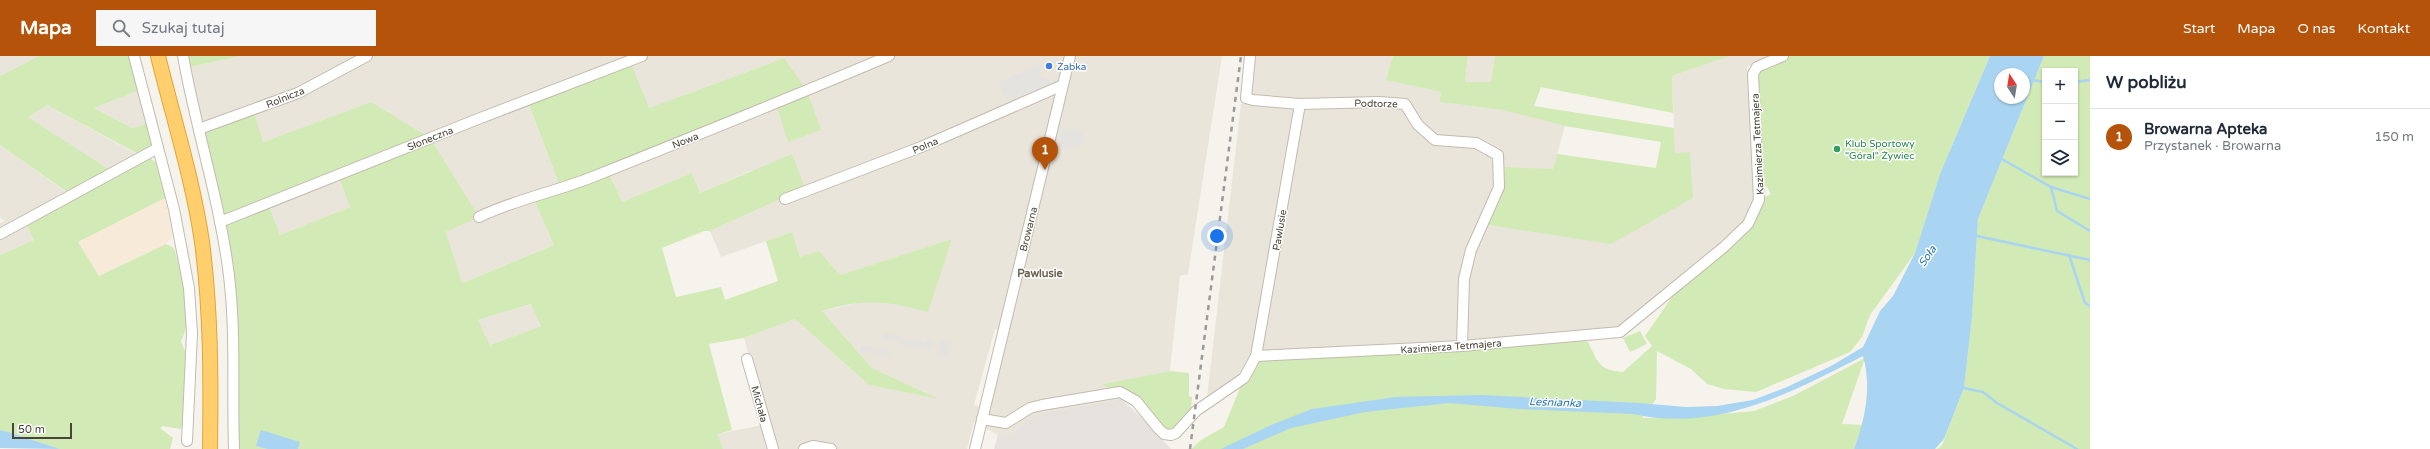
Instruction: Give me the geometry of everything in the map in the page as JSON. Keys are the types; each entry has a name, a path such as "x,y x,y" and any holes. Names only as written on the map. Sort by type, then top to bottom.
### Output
{"highway":[{"path":"158,56 190,182 202,241 209,308 211,380 210,449"}],"street":[{"path":"134,56 174,209 189,288 192,333 187,441"},
{"path":"183,56 193,113 199,129 220,222 229,276 234,449"},
{"name":"Rolnicza","path":"199,129 298,93 367,56"},
{"name":"Słoneczna","path":"220,222 478,119 642,56"},
{"name":"Nowa","path":"479,217 496,208 561,189 889,56"},
{"name":"Browarna","path":"975,449 1070,56"},
{"name":"Podtorze","path":"1250,56 1246,98 1253,100 1300,104 1380,102 1404,104 1418,125 1435,140 1476,142 1498,155 1499,187 1472,250 1464,279 1462,346"},
{"name":"Kazimierza Tetmajera","path":"1256,356 1462,346 1620,332 1724,247 1748,224 1759,200 1753,74 1757,67 1783,56"},
{"name":"Polna","path":"785,199 921,147 1063,85"},
{"name":"Pawlusie","path":"1256,356 1300,104"},
{"path":"0,234 158,148"},
{"path":"982,419 1006,423 1030,408 1120,392 1136,401 1164,434 1171,435 1176,433 1196,411 1244,378 1256,356"},
{"name":"Michała","path":"747,359 773,449"},
{"path":"804,449 813,446 831,449"}],"shaded area":[{"path":"0,56 39,56 0,76"},
{"path":"241,56 355,56 357,61 366,56 1222,56 1188,274 1180,276 1170,371 1104,384 1121,399 1030,415 1012,435 998,435 974,422 967,449 723,449 718,434 767,424 744,338 795,319 869,385 937,398 872,368 822,311 865,301 906,306 927,311 952,239 840,275 819,251 800,257 792,232 721,257 710,231 805,188 752,170 700,193 692,173 622,202 608,171 784,58 649,108 527,101 561,189 533,198 554,245 461,283 446,232 478,217 371,102 263,142 202,123 189,67","holes":["995,329 1005,331 986,408 974,405"]},
{"path":"1254,56 1393,56 1387,80 1441,92 1439,102 1504,110 1565,126 1553,169 1611,244 1690,153 1675,153 1672,76 1730,56 1771,56 1747,67 1754,179 1759,200 1748,224 1620,332 1244,378 1207,397 1241,104 1296,104 1256,97 1249,89"},
{"path":"1468,56 1495,56 1491,82 1465,82"},
{"path":"1042,64 1040,77 1051,80 1050,87 1009,105 998,82"},
{"path":"143,89 151,122 132,128 94,108"},
{"path":"47,105 142,157 113,172 27,117"},
{"path":"1078,128 1084,138 1085,144 1057,150 1062,131"},
{"path":"0,145 66,192 25,221 34,240 0,255 0,223 5,221 0,218"},
{"path":"338,175 350,207 280,235 268,203"},
{"path":"165,198 173,237 166,244 99,276 78,242"},
{"path":"532,304 541,326 490,345 478,320"},
{"path":"884,333 926,343 928,337 934,338 931,351 883,339"},
{"path":"939,340 952,343 948,356 936,353"},
{"path":"861,345 890,351 889,357 860,351"},
{"path":"1121,399 1141,417 1171,449 994,449 998,435 1012,435 1030,415"}],"green space":[{"path":"39,56 134,56 143,89 94,108 132,128 151,122 158,148 148,156 156,163 165,198 78,242 99,276 166,244 174,248 185,296 186,321 185,332 181,341 186,354 184,425 180,429 163,426 160,428 173,438 170,449 60,449 0,430 0,255 34,240 25,221 70,194 0,145 0,76","holes":["47,105 142,156 113,172 28,117"]},
{"path":"183,56 241,56 185,68"},
{"path":"1393,56 1468,56 1465,82 1491,82 1495,56 1730,56 1672,76 1673,113 1541,87 1534,106 1674,128 1675,153 1690,152 1693,198 1611,244 1483,224 1500,167 1553,169 1557,154 1656,168 1661,142 1565,126 1503,110 1439,102 1441,92 1386,80"},
{"path":"1790,56 1990,56 1940,174 1915,253 1870,315 1862,337 1850,352 1756,392 1724,389 1707,384 1691,369 1657,351 1656,399 1642,418 1687,417 1754,411 1793,396 1865,358 1842,424 1863,425 1854,449 1191,449 1201,440 1224,427 1244,378 1256,356 1566,336 1588,342 1600,364 1608,369 1623,372 1652,346 1645,336 1686,277 1748,224 1759,200 1771,194 1767,187 1761,184 1756,74 1758,70"},
{"path":"2044,56 2090,56 2090,449 1937,449 1942,445 1964,388 1972,317 1978,219 2025,104 2030,104 2030,91"},
{"path":"784,58 807,91 821,130 788,142 776,104 608,171 622,202 692,173 700,193 792,154 805,188 710,231 704,231 662,248 676,297 721,287 725,300 778,281 766,241 792,232 800,257 819,251 840,275 952,239 928,312 900,305 875,302 850,304 822,311 872,368 939,399 869,385 795,319 744,338 709,344 732,430 718,434 723,449 298,449 300,442 256,446 267,449 234,449 229,276 199,129 253,109 263,142 371,102 430,138 479,217 446,232 462,283 554,245 533,198 561,189 527,100 630,61 649,108","holes":["338,175 350,207 280,235 268,203","531,304 541,326 490,345 478,320"]},
{"path":"1640,331 1647,344 1630,352 1623,338"},
{"path":"1170,371 1189,373 1189,396 1192,397 1191,410 1174,431 1169,431 1161,426 1121,389 1108,388 1103,384"}],"water":[{"path":"1990,56 2044,56 2030,91 2030,68 1994,68 1994,104 2025,104 1978,219 1972,317 1964,388 1944,439 1935,449 1854,449 1861,427 1866,403 1867,380 1863,356 1809,383 1753,406 1694,418 1664,418 1634,414 1519,409 1449,403 1365,412 1291,428 1243,449 1221,449 1269,426 1312,409 1396,397 1481,395 1639,403 1686,407 1717,406 1753,400 1787,387 1831,366 1863,347 1880,311 1893,296 1915,253 1940,174"},
{"path":"0,430 8,432 60,449 0,448"},
{"path":"261,430 300,442 298,449 267,449 256,446"}],"waterway":[{"path":"2032,80 2042,82"},
{"path":"2078,82 2090,80"},
{"path":"2000,158 2051,187 2090,199"},
{"path":"2051,187 2057,211 2090,231"},
{"path":"1977,236 2090,260"},
{"path":"2069,255 2085,303 2090,306"},
{"path":"1964,388 1983,392 1997,403 2077,449"}],"railway":[{"path":"1190,449 1241,56"}],"place":[{"name":"Żabka","path":"1049,66"},
{"name":"Klub Sportowy \"Góral\" Żywiec","path":"1837,149"},
{"name":"Browarna Apteka","path":"1045,170"}],"district":[{"name":"Pawlusie","path":"1040,273"}],"water label":[{"name":"Soła","path":"1927,256"},
{"name":"Leśnianka","path":"1555,402"}]}
